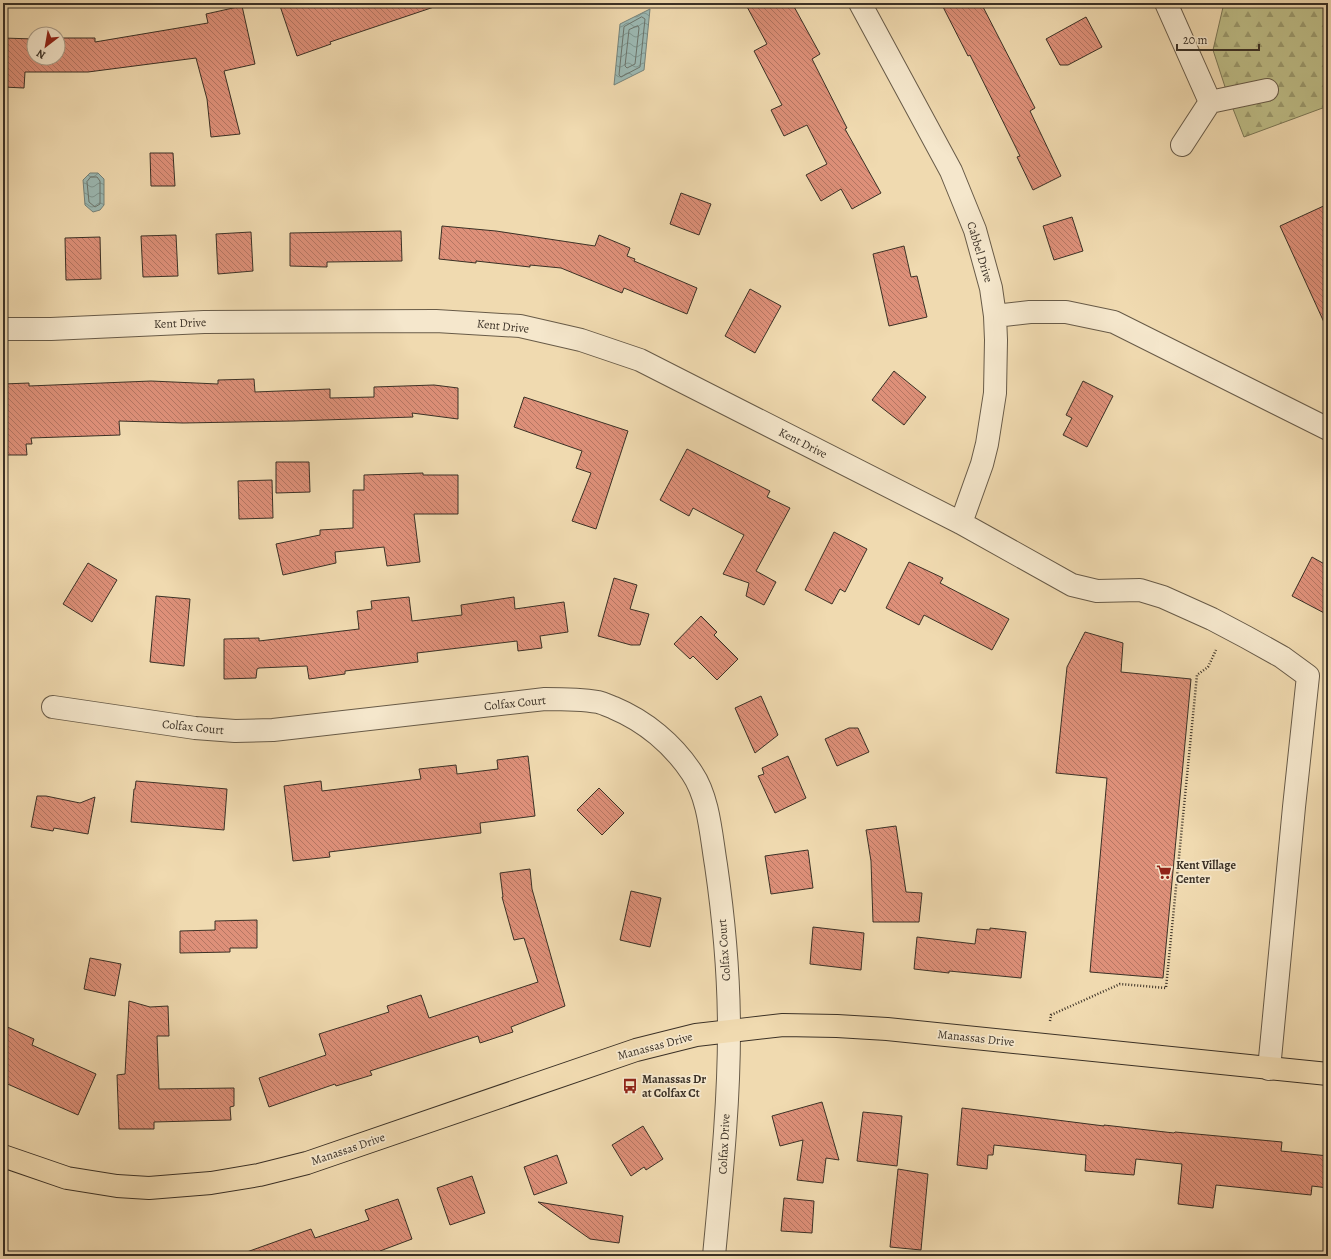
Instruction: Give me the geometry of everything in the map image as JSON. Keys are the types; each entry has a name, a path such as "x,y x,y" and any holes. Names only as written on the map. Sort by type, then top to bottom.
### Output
{"main road":[{"name":"Manassas Drive","path":"3,1156 67,1178 117,1186 149,1188 211,1183 252,1176 307,1163 636,1050 696,1035 783,1025 887,1029 1328,1074"}],"street":[{"name":"Cabbel Drive","path":"860,3 951,171 974,230 991,288 995,316 996,340 995,393 988,444 961,523"},
{"path":"1166,3 1210,102"},
{"path":"1182,145 1210,102 1267,90"},
{"path":"995,316 1030,312 1066,312 1114,322 1328,429"},
{"name":"Kent Drive","path":"3,329 51,329 204,322 436,321 520,326 581,340 640,360 961,523 1072,585 1097,591 1140,590 1163,597 1227,627 1282,657 1308,676 1269,1069"},
{"name":"Colfax Court","path":"53,707 195,728 235,731 273,730 545,699 573,699 600,702 619,710 636,719 658,734 676,753 692,774 703,797 709,821 719,887 726,962 729,1031"},
{"name":"Colfax Drive","path":"714,1256 722,1169 729,1031"}],"path":[{"path":"1047,1046 1051,1015 1120,984 1166,988 1197,675 1208,667 1227,627"}],"green space":[{"path":"1224,3 1328,3 1328,106 1244,137 1228,96 1213,50"}],"water":[{"path":"650,9 644,70 614,85 620,24"},
{"path":"90,173 98,173 104,179 104,205 100,210 93,212 85,205 83,180"}],"building":[{"path":"279,3 434,3 434,7 330,42 331,44 297,56"},
{"path":"745,3 792,3 820,54 812,59 847,128 845,129 881,193 852,209 841,189 821,201 806,175 827,164 807,125 784,136 771,110 782,105 754,51 767,44"},
{"path":"941,3 981,3 1035,108 1030,111 1061,176 1033,190 1017,157 1020,156 970,55 968,56"},
{"path":"242,6 255,64 224,71 240,134 211,137 207,99 196,58 88,72 25,72 24,88 3,87 3,38 26,39 26,66 66,66 66,38 95,38 95,42 208,23 206,14"},
{"path":"1086,17 1102,47 1068,65 1060,65 1046,39"},
{"path":"150,153 173,153 175,186 151,186"},
{"path":"681,193 711,204 699,235 670,224"},
{"path":"1328,204 1328,331 1280,226"},
{"path":"1072,217 1083,251 1054,260 1043,226"},
{"path":"442,226 496,231 595,246 599,235 630,248 627,256 635,259 634,261 697,288 687,314 624,288 622,293 561,268 530,265 530,267 476,261 476,263 439,259"},
{"path":"401,231 402,261 327,262 327,267 290,266 290,233"},
{"path":"251,232 253,271 218,274 216,234"},
{"path":"176,235 178,276 143,277 141,236"},
{"path":"100,237 101,279 66,280 65,238"},
{"path":"904,246 911,277 917,276 927,317 889,326 873,254"},
{"path":"750,289 781,306 755,353 725,336"},
{"path":"894,371 926,397 904,425 872,400"},
{"path":"254,379 255,392 330,389 330,398 374,397 374,387 434,385 458,388 458,419 412,413 413,417 294,421 183,423 119,421 120,435 31,438 32,444 26,444 27,455 3,455 3,384 29,383 29,386 151,381 218,384 218,380"},
{"path":"1083,381 1113,396 1087,447 1063,435 1072,418 1066,415"},
{"path":"524,397 628,431 596,529 572,521 591,473 576,468 582,451 514,427"},
{"path":"687,449 770,491 767,497 790,508 756,571 776,582 764,605 746,596 749,583 723,574 744,535 693,508 689,516 660,500"},
{"path":"276,462 309,462 310,492 276,493"},
{"path":"423,473 423,475 458,475 458,514 414,514 420,562 387,566 384,547 335,552 336,563 283,575 276,544 320,535 320,530 353,528 353,490 364,490 364,475"},
{"path":"272,480 273,518 239,519 238,481"},
{"path":"834,532 867,549 845,592 840,589 832,604 805,590"},
{"path":"1312,557 1328,566 1328,615 1292,596"},
{"path":"909,562 943,578 940,583 1009,619 992,650 924,615 919,625 886,608"},
{"path":"88,563 117,580 92,622 63,604"},
{"path":"614,578 637,585 630,609 649,614 640,645 631,645 598,636"},
{"path":"156,596 190,599 184,666 150,662"},
{"path":"409,597 412,621 462,615 461,605 514,597 515,609 564,602 568,632 540,636 542,648 518,651 517,641 417,653 418,662 345,671 345,674 309,679 307,666 259,668 257,669 256,678 224,679 224,639 259,638 259,641 359,629 357,611 372,609 371,601"},
{"path":"701,616 717,632 714,635 738,659 717,680 693,656 690,659 674,644"},
{"path":"1085,632 1123,643 1121,672 1191,679 1163,978 1090,972 1107,778 1056,773 1067,667"},
{"path":"761,696 778,735 755,753 735,708"},
{"path":"849,728 858,728 869,752 837,766 825,739"},
{"path":"528,756 535,816 480,823 481,833 329,852 330,857 293,861 284,786 321,781 322,791 421,779 419,769 456,765 457,774 498,769 497,760"},
{"path":"788,756 806,798 775,813 758,776 764,774 762,768"},
{"path":"136,781 227,789 224,830 131,822"},
{"path":"599,788 624,813 602,835 577,810"},
{"path":"37,796 46,796 80,803 95,797 88,834 54,828 53,831 31,827"},
{"path":"896,826 906,892 922,893 919,922 873,922 871,861 866,830"},
{"path":"808,850 813,888 771,894 765,856"},
{"path":"530,869 532,889 565,1006 511,1027 513,1032 480,1043 478,1036 370,1071 372,1075 336,1086 335,1084 269,1107 259,1078 326,1055 319,1034 389,1012 387,1006 421,995 429,1018 538,982 524,938 514,940 502,897 500,873"},
{"path":"631,891 661,898 650,947 620,940"},
{"path":"257,920 257,948 230,948 230,952 180,953 180,931 215,930 215,921"},
{"path":"813,927 864,933 861,970 810,964"},
{"path":"990,928 1026,932 1021,978 914,969 917,937 975,944 977,929 990,930"},
{"path":"90,958 121,964 115,996 84,989"},
{"path":"129,1001 150,1007 168,1006 169,1036 157,1036 159,1089 234,1088 234,1106 230,1107 231,1120 154,1122 154,1129 119,1129 117,1075 125,1074"},
{"path":"3,1025 34,1039 32,1045 96,1074 78,1115 3,1082"},
{"path":"822,1102 839,1160 826,1158 823,1183 797,1180 803,1140 780,1146 772,1116"},
{"path":"962,1108 1104,1126 1282,1142 1281,1151 1328,1156 1328,1188 1312,1186 1311,1195 1216,1185 1213,1208 1178,1204 1182,1164 1136,1159 1134,1175 1085,1171 1086,1155 994,1145 993,1155 988,1155 987,1169 957,1165"},
{"path":"863,1112 902,1116 897,1166 857,1161"},
{"path":"643,1126 663,1159 646,1170 644,1167 631,1176 612,1145"},
{"path":"557,1155 567,1183 534,1195 524,1167"},
{"path":"898,1169 928,1174 921,1250 890,1247"},
{"path":"472,1176 485,1213 450,1225 437,1188"},
{"path":"784,1198 814,1201 812,1233 781,1231"},
{"path":"398,1199 412,1239 380,1251 382,1256 244,1256 244,1253 311,1229 315,1238 369,1220 365,1210"},
{"path":"538,1202 623,1216 619,1243 590,1239"}],"place":[{"name":"Kent Village Center","path":"1164,872"},
{"name":"Manassas Dr at Colfax Ct","path":"630,1086"}]}
